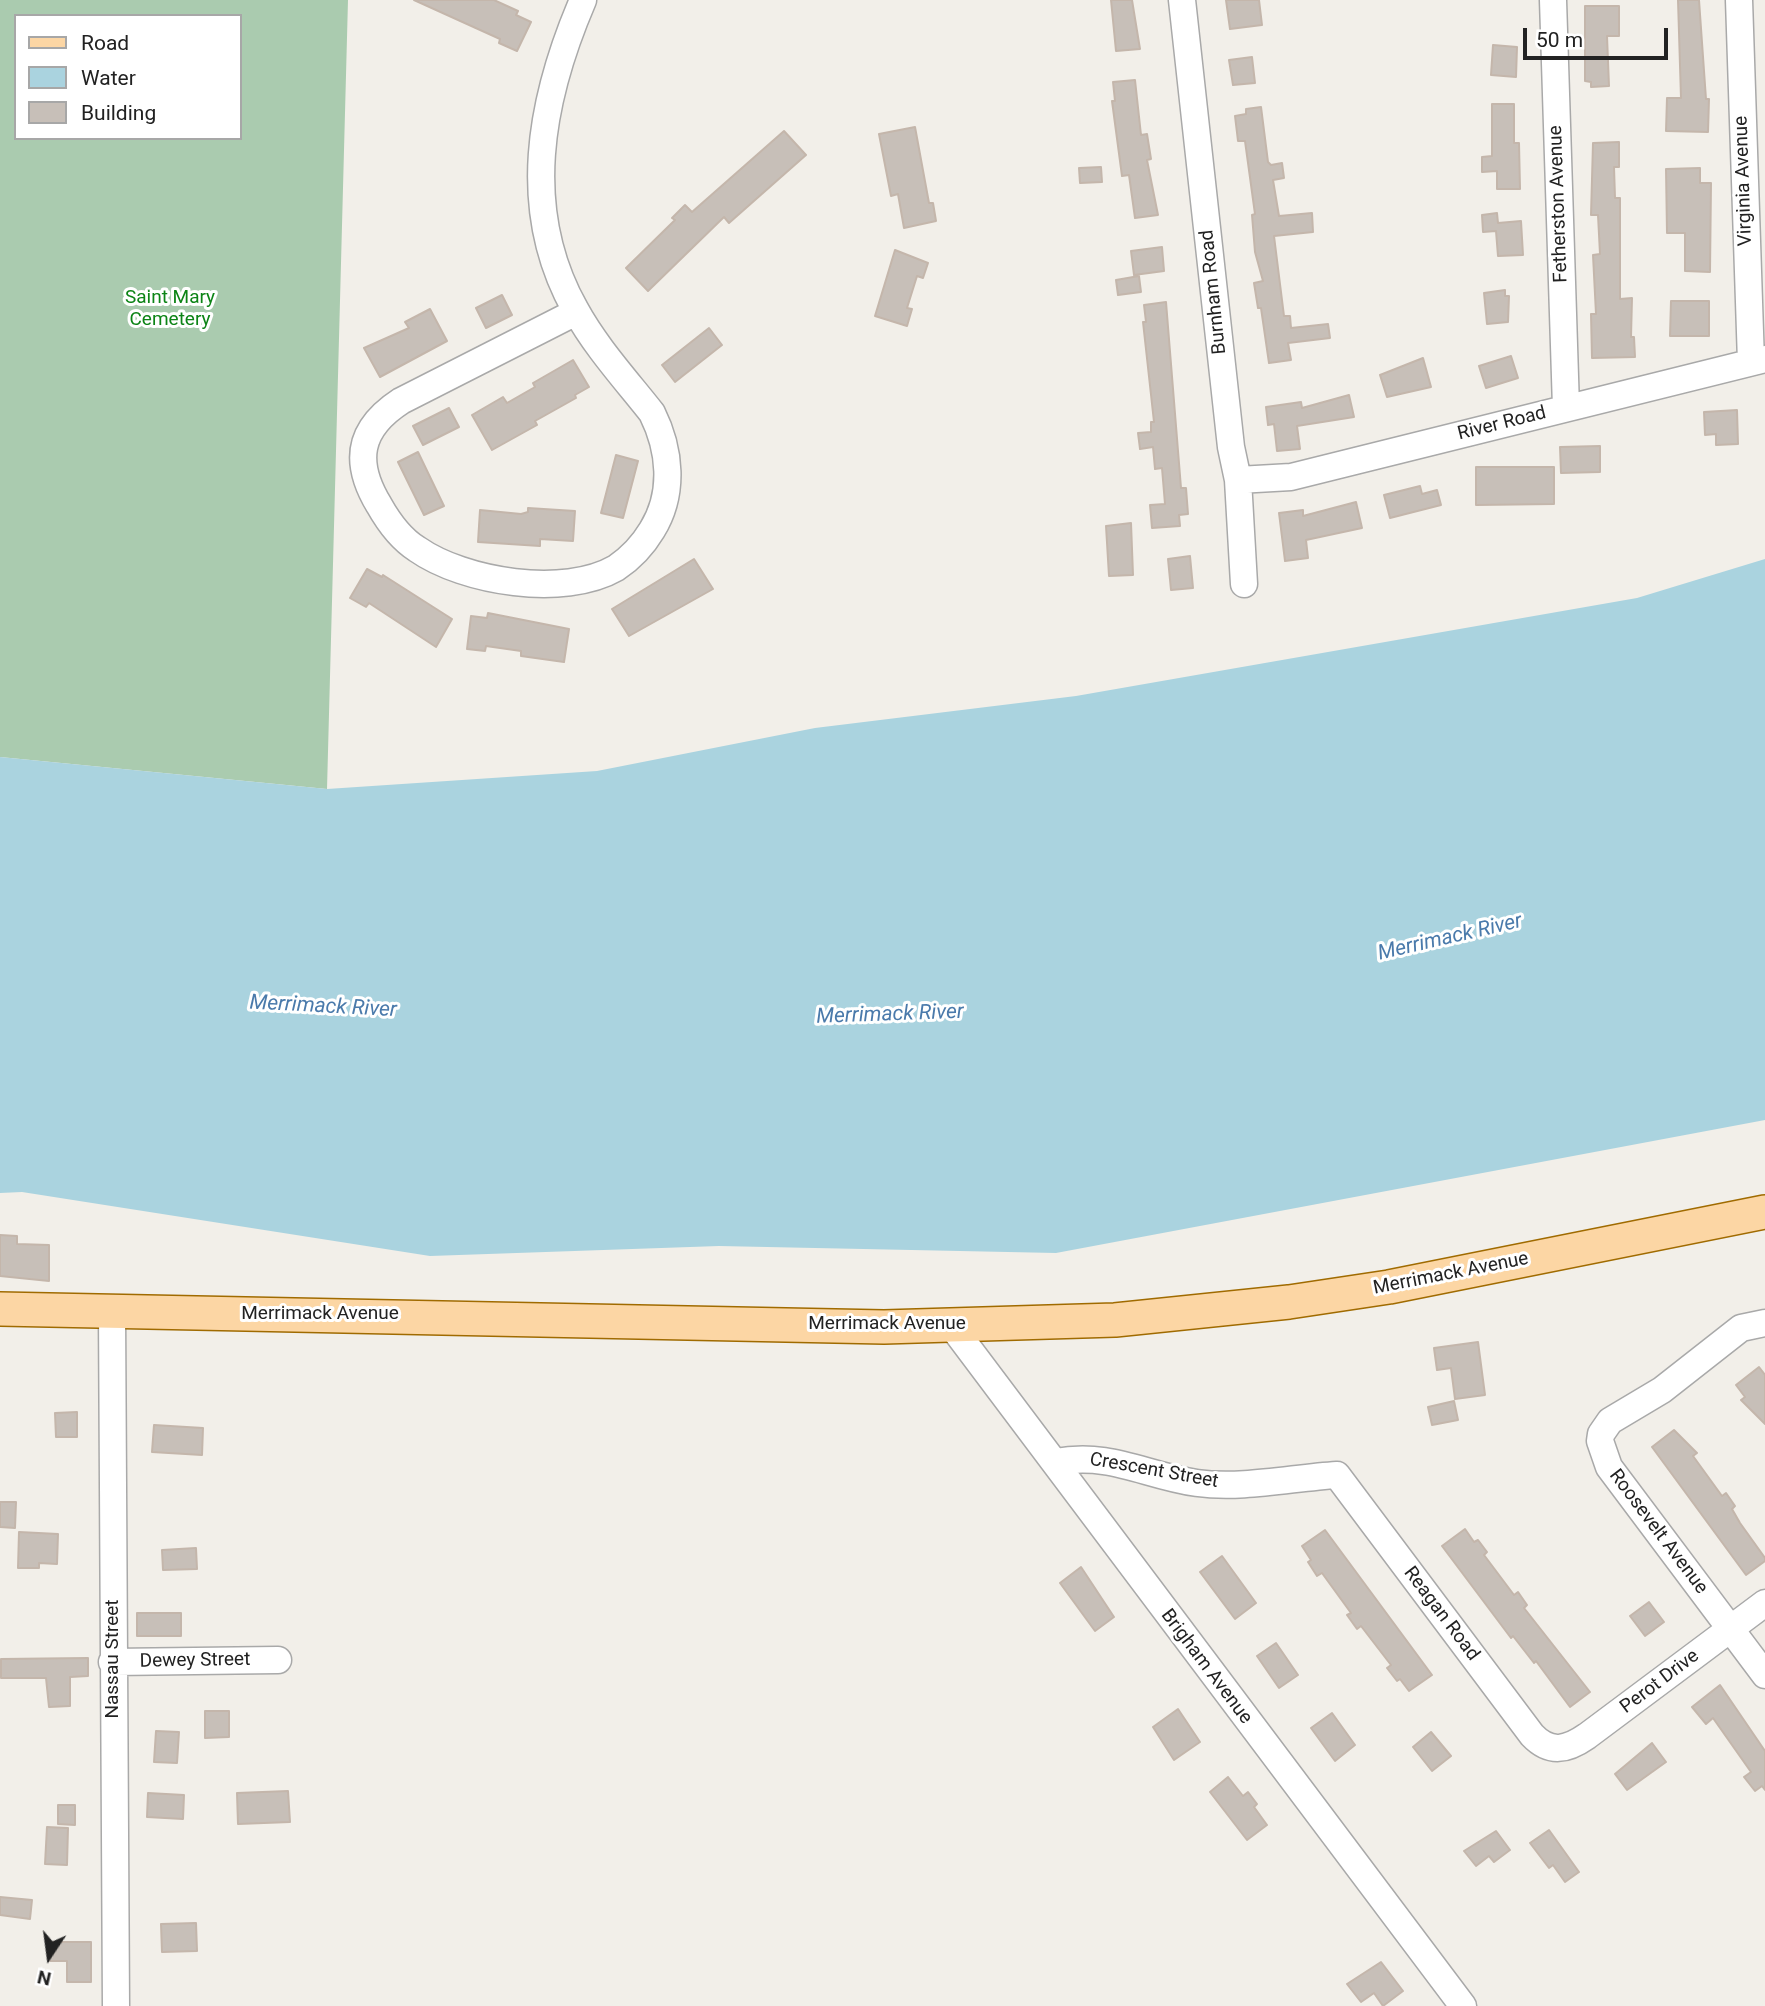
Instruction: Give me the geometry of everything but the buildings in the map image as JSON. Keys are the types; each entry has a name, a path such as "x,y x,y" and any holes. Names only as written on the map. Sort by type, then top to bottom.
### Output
{"main road":[{"name":"Merrimack Avenue","path":"0,1309 884,1326 1115,1320 1289,1302 1439,1278 1765,1212"}],"street":[{"path":"576,312 401,401 383,413 369,430 363,450 363,474 385,515 415,548 453,569 478,576 570,582 615,568 646,539 656,523 668,480 660,430 652,413 576,312 554,261 542,190 541,156 552,84 562,50 583,0"},
{"name":"Burnham Road","path":"1182,0 1231,447 1238,480 1244,584"},
{"name":"Fetherston Avenue","path":"1553,0 1566,408"},
{"name":"Virginia Avenue","path":"1739,0 1758,360"},
{"name":"River Road","path":"1238,480 1291,477 1758,360"},
{"name":"Nassau Street","path":"112,1312 115,1456 112,1662 116,2006"},
{"name":"Roosevelt Avenue","path":"1765,1323 1741,1328 1685,1373 1610,1421 1601,1434 1601,1450 1609,1467 1765,1675"},
{"name":"Brigham Avenue","path":"951,1325 1216,1682 1463,2006"},
{"name":"Crescent Street","path":"1055,1462 1083,1457 1104,1459 1197,1483 1223,1484 1337,1475"},
{"name":"Reagan Road","path":"1337,1475 1532,1735 1550,1748"},
{"name":"Perot Drive","path":"1550,1748 1561,1749 1579,1741 1765,1603"},
{"name":"Dewey Street","path":"112,1662 278,1660"}],"green space":[{"name":"Saint Mary Cemetery","path":"0,0 348,0 327,789 0,757"}],"water":[{"name":"Merrimack River","path":"1765,559 1765,1120 1056,1253 719,1246 430,1256 22,1192 0,1193 0,757 327,789 597,771 815,728 1076,696 1637,598"}]}
